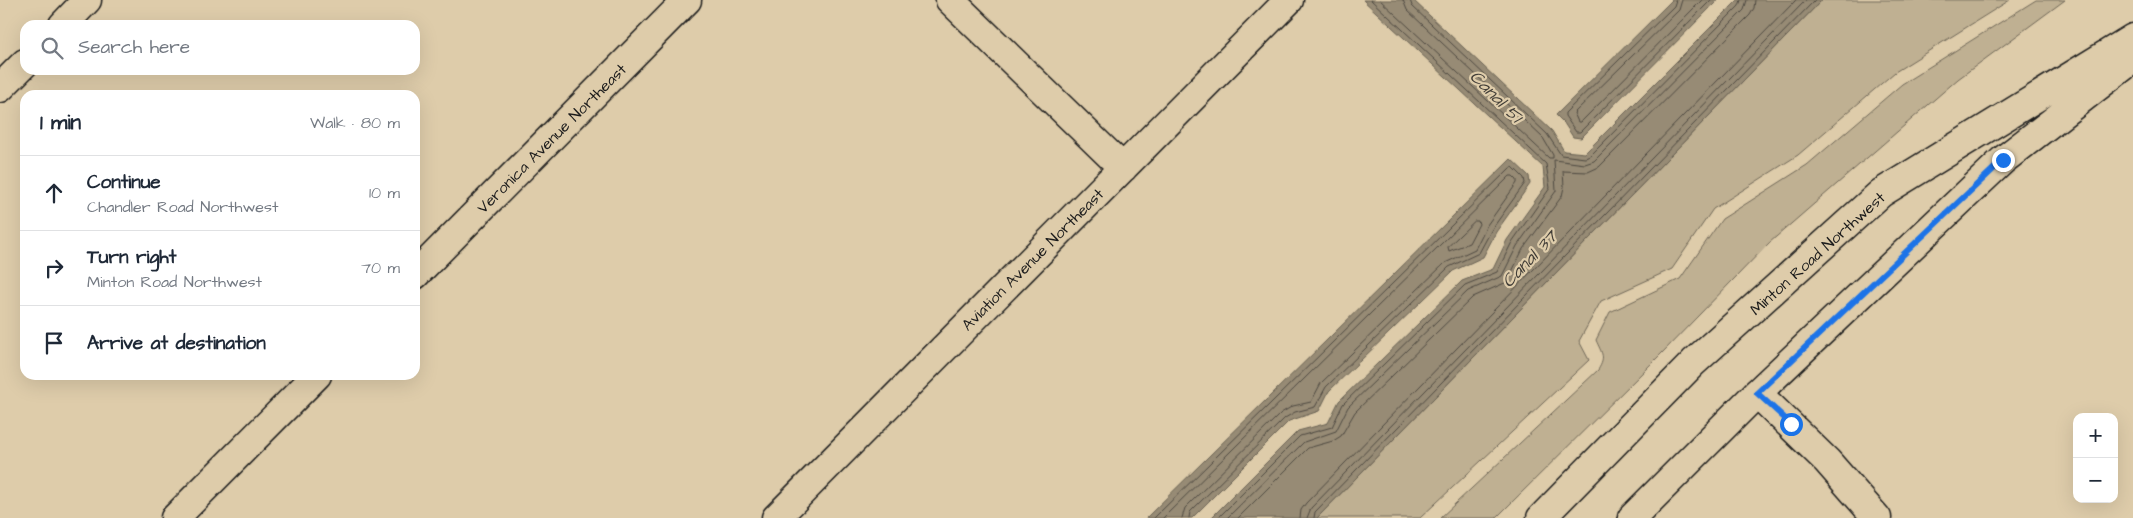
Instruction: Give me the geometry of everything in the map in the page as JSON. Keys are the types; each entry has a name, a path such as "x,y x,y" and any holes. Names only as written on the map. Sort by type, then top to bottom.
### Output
{"street":[{"path":"68,20 88,0"},
{"name":"Veronica Avenue Northeast","path":"420,270 687,0"},
{"path":"950,0 1123,168"},
{"name":"Aviation Avenue Northeast","path":"776,518 1289,0"},
{"name":"Minton Road Northwest","path":"1541,518 1694,362 1881,193 2133,38"},
{"path":"1632,518 1757,393 2003,160 2133,59"},
{"path":"0,88 20,68"},
{"path":"175,518 312,380"},
{"path":"1757,393 1827,461 1878,518"}],"shaded area":[{"path":"1822,0 2010,0 1895,72 1798,155 1713,209 1672,269 1601,301 1579,341 1589,360 1420,518 1317,518"},
{"path":"2036,0 2065,0 1958,79 1769,243 1662,353 1496,518 1440,518 1598,370 1602,358 1596,340 1610,312 1680,279 1722,219 1807,165 1902,84"}],"water":[{"path":"1363,0 1413,0 1552,131 1564,151 1585,153 1738,0 1822,0 1317,518 1211,518 1298,431 1328,423 1339,401 1462,281 1493,269 1507,240 1545,187 1543,167"},
{"path":"1672,0 1718,0 1581,138 1573,137 1556,115"},
{"path":"1511,159 1529,176 1530,184 1496,232 1483,257 1453,271 1329,391 1319,411 1289,421 1192,518 1146,518"}],"route":[{"path":"1791,424 1757,393 2003,160"}],"water label":[{"name":"Canal 51","path":"1496,96"},
{"name":"Canal 37","path":"1529,259"}]}
